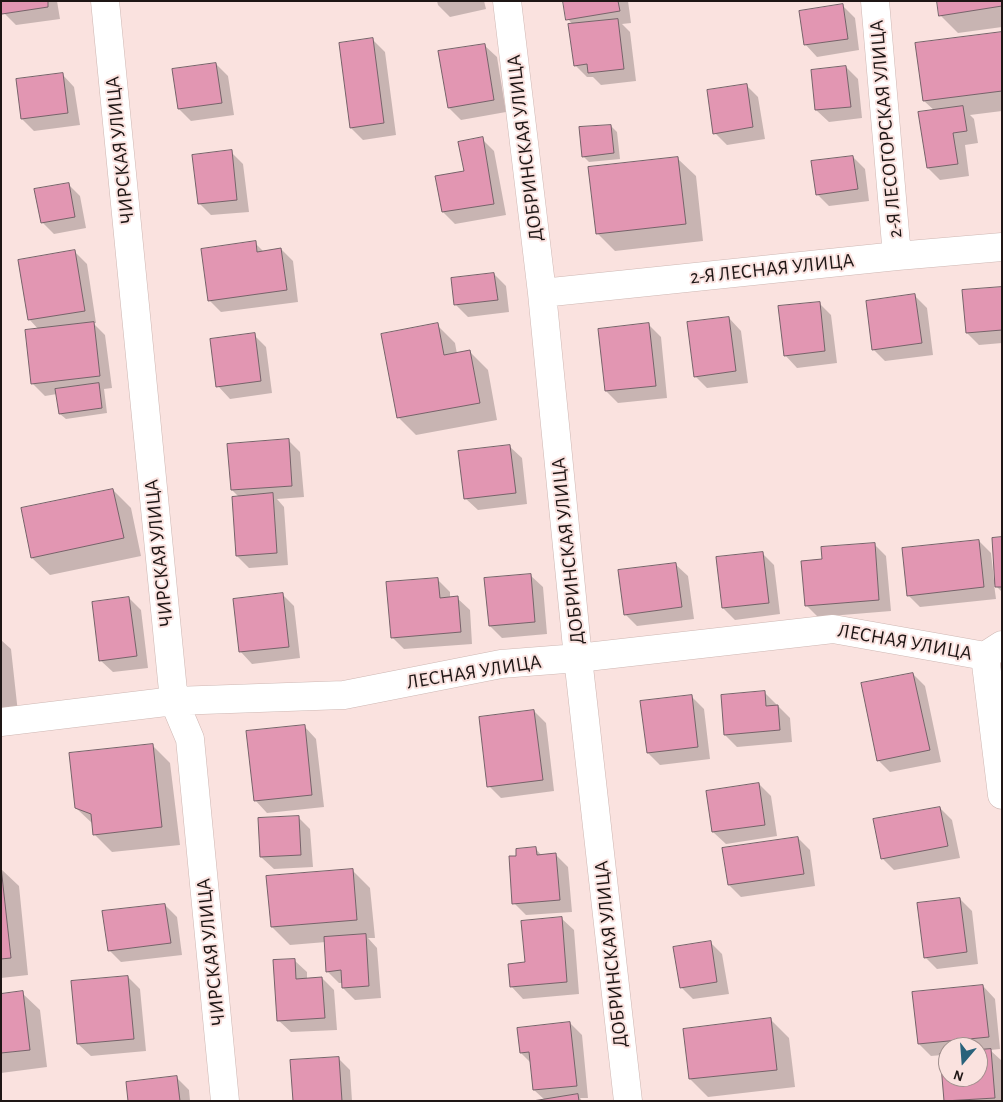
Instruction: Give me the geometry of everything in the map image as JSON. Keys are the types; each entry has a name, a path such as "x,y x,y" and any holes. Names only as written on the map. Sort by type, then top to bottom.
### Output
{"street":[{"name":"ЧИРСКАЯ УЛИЦА","path":"106,1 174,701 190,739 225,1101"},
{"name":"ДОБРИНСКАЯ УЛИЦА","path":"507,1 542,293 578,658 628,1101"},
{"name":"2-Я ЛЕСОГОРСКАЯ УЛИЦА","path":"875,1 897,256"},
{"name":"2-Я ЛЕСНАЯ УЛИЦА","path":"542,293 1002,247"},
{"name":"ЛЕСНАЯ УЛИЦА","path":"1,722 174,701 344,695 501,664 578,658 833,629 993,651"},
{"path":"993,651 1002,795"}],"building":[{"path":"1,1 48,1 48,7 2,14"},
{"path":"563,1 618,1 620,11 566,20"},
{"path":"937,1 1002,1 1002,6 939,16"},
{"path":"843,4 848,39 804,45 799,11"},
{"path":"618,19 624,69 588,73 587,64 574,66 568,24"},
{"path":"1002,32 1002,91 923,101 915,43"},
{"path":"373,38 384,123 350,128 339,43"},
{"path":"485,44 494,100 448,108 438,51"},
{"path":"216,63 222,103 178,109 172,69"},
{"path":"846,66 851,107 815,110 811,70"},
{"path":"63,73 68,113 21,119 16,79"},
{"path":"747,84 753,127 713,134 707,90"},
{"path":"963,106 967,131 953,133 958,164 927,168 918,112"},
{"path":"611,125 614,153 582,157 579,127"},
{"path":"483,137 494,204 442,212 435,176 464,171 458,142"},
{"path":"232,150 237,200 198,204 192,155"},
{"path":"853,156 858,189 816,195 811,161"},
{"path":"678,157 686,224 596,234 588,167"},
{"path":"69,183 75,217 41,223 34,189"},
{"path":"256,241 257,252 281,248 287,290 208,301 201,249"},
{"path":"75,250 85,311 28,320 18,260"},
{"path":"494,273 498,300 454,305 451,278"},
{"path":"1002,287 1002,330 966,333 962,290"},
{"path":"915,294 922,343 872,350 866,301"},
{"path":"820,302 825,351 784,356 778,306"},
{"path":"729,317 736,371 694,377 687,322"},
{"path":"94,322 100,376 31,384 25,330"},
{"path":"438,323 444,355 470,350 480,403 397,418 381,334"},
{"path":"649,323 656,386 605,391 598,329"},
{"path":"255,333 261,381 216,387 210,339"},
{"path":"99,383 102,408 59,414 55,389"},
{"path":"289,439 292,486 231,490 227,444"},
{"path":"510,445 516,493 464,499 458,451"},
{"path":"113,489 124,538 31,558 21,508"},
{"path":"273,493 277,553 236,556 232,497"},
{"path":"1002,537 1002,587 995,587 992,538"},
{"path":"979,540 984,587 907,596 902,548"},
{"path":"875,543 879,600 805,606 801,561 822,559 821,547"},
{"path":"763,552 769,603 722,608 716,557"},
{"path":"676,563 682,607 624,615 618,570"},
{"path":"531,574 535,622 489,626 484,578"},
{"path":"438,578 440,598 458,596 461,632 391,638 386,582"},
{"path":"283,593 289,647 239,652 233,599"},
{"path":"129,597 137,656 99,661 92,602"},
{"path":"913,673 930,750 877,761 861,683"},
{"path":"765,691 766,706 778,705 780,730 724,735 721,695"},
{"path":"692,695 698,747 647,753 640,701"},
{"path":"534,710 543,780 487,787 479,717"},
{"path":"305,725 312,795 254,801 246,731"},
{"path":"153,744 162,827 93,835 91,814 75,808 69,753"},
{"path":"759,783 765,825 712,832 706,791"},
{"path":"940,807 948,846 881,859 873,819"},
{"path":"299,816 301,855 260,857 258,818"},
{"path":"798,837 804,874 728,885 722,848"},
{"path":"536,847 537,855 556,853 560,900 512,904 509,856 516,856 516,849"},
{"path":"1,867 11,958 1,959"},
{"path":"353,869 357,920 271,927 266,876"},
{"path":"960,898 967,952 924,958 917,903"},
{"path":"165,904 171,943 108,951 102,911"},
{"path":"562,917 567,982 510,987 508,964 525,962 521,921"},
{"path":"366,934 369,986 342,988 341,970 326,972 324,937"},
{"path":"711,941 717,982 680,988 673,947"},
{"path":"295,959 296,979 322,977 325,1018 277,1021 273,960"},
{"path":"128,976 134,1039 77,1044 71,981"},
{"path":"983,985 989,1037 938,1037 938,1042 918,1044 912,992"},
{"path":"23,991 30,1050 1,1053 1,994"},
{"path":"771,1018 777,1070 689,1079 683,1029"},
{"path":"570,1022 577,1086 533,1090 529,1052 520,1053 517,1028"},
{"path":"988,1049 991,1049 995,1098 944,1101 943,1087 988,1087"},
{"path":"339,1057 342,1101 293,1101 290,1060"},
{"path":"177,1076 180,1101 128,1101 126,1082"},
{"path":"578,1094 579,1101 533,1101"}]}
